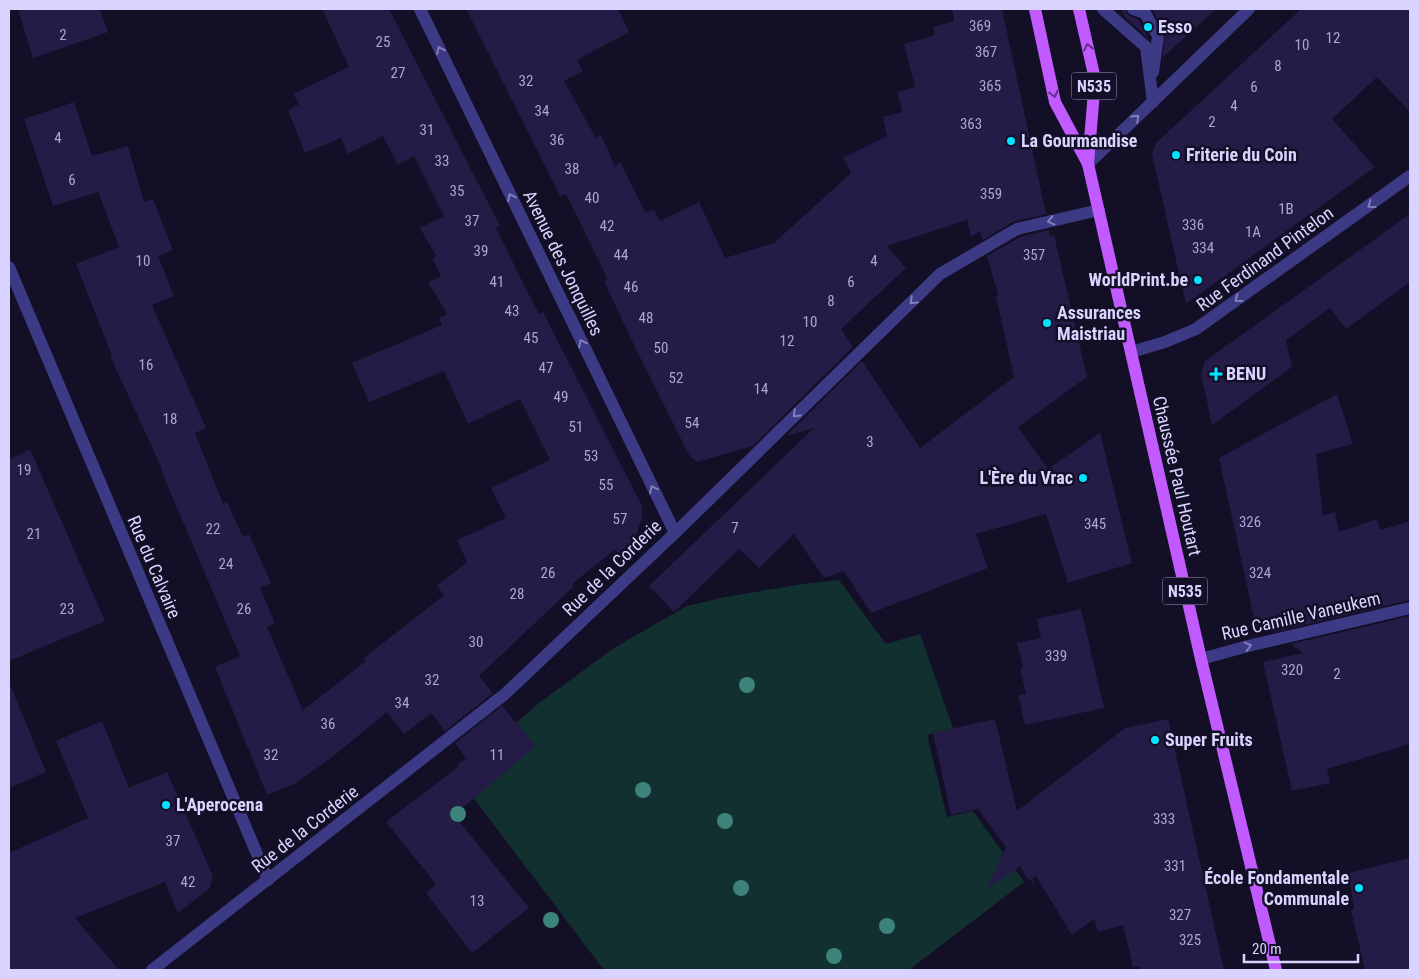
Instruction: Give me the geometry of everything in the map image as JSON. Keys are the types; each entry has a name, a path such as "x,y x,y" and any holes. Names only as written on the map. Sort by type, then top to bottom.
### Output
{"main road":[{"name":"Chaussée Paul Houtart","path":"1035,9 1055,102 1088,164 1201,658 1276,970"},
{"name":"Chaussée Paul Houtart","path":"1079,9 1095,79 1088,164"}],"street":[{"name":"Avenue des Jonquilles","path":"420,9 675,533"},
{"path":"1040,9 1040,30"},
{"path":"1103,9 1146,47 1153,102"},
{"path":"1133,9 1145,13 1158,36 1151,87"},
{"path":"1088,164 1249,9"},
{"name":"Rue Ferdinand Pintelon","path":"1131,352 1196,330 1410,176"},
{"name":"Rue de la Corderie","path":"152,970 505,694 675,533 940,274 1017,229 1099,210"},
{"name":"Rue du Calvaire","path":"9,268 268,880"},
{"name":"Rue Camille Vaneukem","path":"1201,658 1410,608"}],"green space":[{"path":"839,580 886,644 920,634 953,728 927,735 947,817 973,811 1024,882 909,970 604,970 472,796 509,729 539,703 614,648 687,606 725,597 802,584"}],"building":[{"path":"18,9 100,9 108,32 33,58"},
{"path":"322,9 389,9 500,226 496,228 525,287 539,314 543,312 642,506 642,517 627,563 614,550 572,584 573,587 479,676 493,693 445,731 431,713 404,734 387,712 331,758 296,783 267,795 215,667 240,656 162,469 110,356 112,356 76,264 119,247 98,192 53,206 24,119 74,102 92,156 128,146 144,202 153,199 173,250 158,256 174,296 152,305 206,428 195,433 223,504 227,502 243,537 249,534 271,583 260,588 275,623 267,627 303,710 366,661 364,658 444,595 437,586 467,562 457,540 506,518 491,488 550,460 520,399 468,424 444,371 369,402 352,363 442,325 439,318 447,314 428,282 441,276 432,258 436,256 420,228 444,216 414,156 398,165 383,136 348,154 341,138 305,153 288,110 299,104 293,94 349,67"},
{"path":"466,9 618,9 629,32 577,60 583,71 564,81 596,138 601,135 615,166 620,162 646,213 654,209 660,221 699,202 725,258 774,243 851,173 843,158 887,136 883,117 902,112 897,92 915,87 904,44 935,35 933,27 954,21 952,9 1002,9 1046,214 1013,222 983,240 980,231 971,237 967,220 887,246 906,268 841,329 853,347 753,446 697,462 689,455 633,343 604,281 608,280 566,194 560,196"},
{"path":"1122,9 1125,9 1127,14 1139,20 1149,39 1124,16"},
{"path":"1152,9 1216,9 1163,57 1165,33"},
{"path":"1301,9 1410,9 1410,112 1377,77 1332,119 1375,167 1186,304 1152,154 1156,143"},
{"path":"1410,214 1410,282 1346,329 1330,308 1286,340 1292,367 1212,425 1201,373 1205,361"},
{"path":"1049,230 1050,236 1054,235 1087,377 1018,427 1048,469 1100,433 1132,563 1068,583 1046,514 976,534 988,568 871,613 844,571 824,578 794,534 759,568 739,549 674,612 649,586 814,428 786,436 862,361 920,448 1014,377 996,296 998,295 987,256 1020,237"},
{"path":"1337,394 1353,444 1316,454 1323,516 1335,512 1339,532 1377,519 1380,530 1410,521 1410,600 1274,632 1254,618 1219,458"},
{"path":"30,449 105,621 9,661 9,460"},
{"path":"1081,609 1104,708 1025,725 1018,695 1026,694 1020,669 1023,668 1017,643 1041,638 1037,619"},
{"path":"1410,616 1410,744 1327,769 1330,783 1292,791 1263,662 1303,653 1291,644"},
{"path":"9,682 46,772 9,788"},
{"path":"502,706 536,746 455,816 529,908 472,953 426,893 436,884 386,822 459,766 458,764 466,758 455,743"},
{"path":"995,719 1017,811 1125,728 1168,719 1224,970 1141,970 1140,966 1133,967 1123,925 1098,932 1094,919 1072,935 1036,876 1033,878 1034,885 1030,879 1028,880 1020,866 986,890 1006,847 978,809 951,815 933,733"},
{"path":"102,721 129,788 167,772 213,876 210,888 178,913 165,882 75,918 119,970 9,970 9,853 88,818 56,741"},
{"path":"1410,858 1410,970 1365,970 1351,910 1354,909 1348,873"}],"place":[{"name":"Esso","path":"1148,27"},
{"name":"La Gourmandise","path":"1011,141"},
{"name":"Friterie du Coin","path":"1176,155"},
{"name":"WorldPrint.be","path":"1198,280"},
{"name":"Assurances Maistriau","path":"1047,323"},
{"name":"BENU","path":"1216,374"},
{"name":"L'Ère du Vrac","path":"1083,478"},
{"name":"Super Fruits","path":"1155,740"},
{"name":"L'Aperocena","path":"166,805"},
{"name":"École Fondamentale Communale","path":"1359,888"}]}
